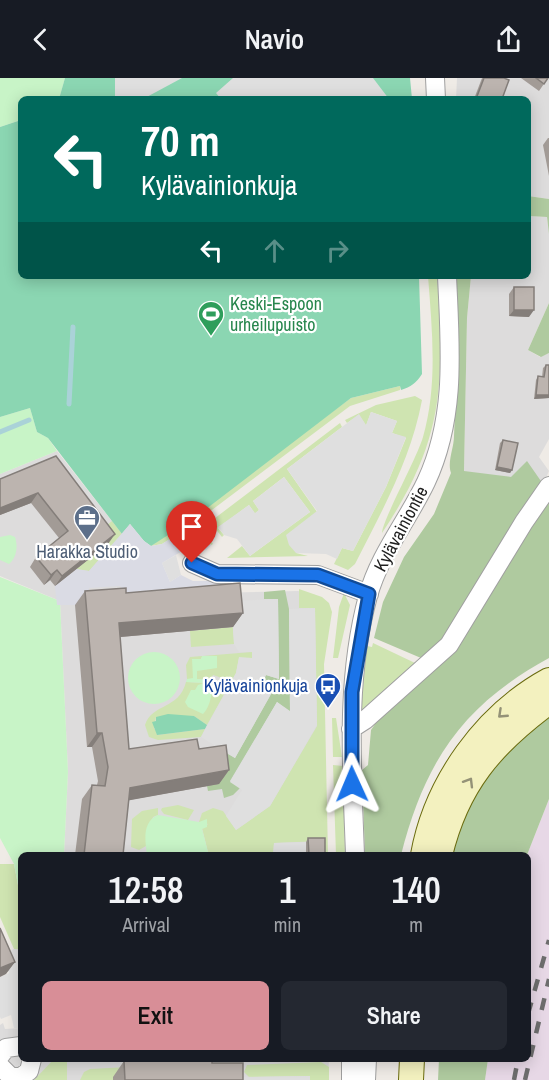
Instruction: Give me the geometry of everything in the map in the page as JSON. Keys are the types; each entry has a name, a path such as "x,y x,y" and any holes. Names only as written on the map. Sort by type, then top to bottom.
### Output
{"main road":[{"path":"424,852 445,789 466,754 491,724 516,700 549,680"},
{"path":"441,852 452,814 479,765 501,740 549,702"},
{"path":"411,1062 411,1080"},
{"path":"427,1080 428,1062"}],"street":[{"path":"435,78 436,96"},
{"name":"Kylävainiontie","path":"355,852 351,729 357,654 369,594 379,567 427,480 443,435 448,405 451,357 447,279"},
{"path":"351,729 365,720 449,645 524,522 549,486"},
{"path":"192,563 217,574 318,575 369,594"},
{"path":"0,1056 10,1046 18,1046"},
{"path":"0,1066 6,1074 21,1077 29,1071 31,1062"},
{"path":"351,1062 351,1080"},
{"path":"366,1080 367,1062"}],"shaded area":[{"path":"115,78 182,78 149,96 115,96"},
{"path":"233,78 373,78 387,96 218,96 216,93"},
{"path":"457,78 549,78 549,199 531,196 531,96 456,96"},
{"path":"531,216 547,217 549,303 528,350 540,357 549,353 549,439 539,457 549,471 543,484 464,472 467,318 471,279 531,279"},
{"path":"371,412 397,421 392,433 406,437 386,487 353,551 342,548 337,559 326,554 296,553 289,545 286,535 317,511 287,469 359,414 366,425"},
{"path":"57,451 122,534 136,595 298,591 315,595 322,661 327,852 64,852 68,772 60,601 0,576 0,474"},
{"path":"284,477 310,512 250,556 237,539 224,535 218,527 249,505 255,513 259,510 253,501"},
{"path":"130,524 151,546 162,544 192,525 211,545 206,550 196,546 189,547 162,563 170,582 181,575 193,581 236,581 237,590 57,605 55,586 76,569 89,571","holes":["120,586 125,592 89,595 89,588"]},
{"path":"176,555 181,575 170,582 162,563"},
{"path":"278,599 279,679 266,675 264,680 275,687 235,758 201,737 236,673 239,657 252,658 252,652 239,652 234,644 231,601"},
{"path":"315,608 317,725 270,806 236,830 226,816 242,790 230,782 277,702 290,711 289,609"},
{"path":"549,799 549,1080 485,1080 488,1062 531,1062 531,852 528,852"},
{"path":"306,842 306,852 273,852 274,843"},
{"path":"14,949 18,950 18,1028 14,1028 11,1015 1,1019 0,1017 0,977 9,973 2,955"},
{"path":"3,1023 5,1029 18,1028 18,1062 329,1062 328,1080 0,1080 0,1025"},
{"path":"310,1076 310,1080 234,1080 234,1077"}],"green space":[{"path":"0,78 65,78 60,96 18,96 18,121 0,127"},
{"path":"65,78 410,78 412,96 60,96"},
{"name":"Keski-Espoon urheilupuisto","path":"18,121 18,279 419,279 422,374 418,380 405,389 401,390 400,386 351,398 193,519 151,546 130,524 122,534 48,438 37,432 30,408 0,417 0,127"},
{"path":"531,196 549,199 549,234 547,217 531,216"},
{"path":"428,279 437,279 440,349 436,410 418,469 382,533 420,447 428,417 433,357"},
{"path":"456,279 471,279 467,318 464,471 511,477 527,461 543,484 448,635 421,658 374,638 383,602 404,557 434,514 451,473 456,396"},
{"path":"549,303 549,353 541,357 528,350"},
{"path":"400,386 400,390 350,406 192,525 162,544 151,546 351,398"},
{"path":"415,396 422,400 417,422 403,464 385,504 355,564 348,570 334,564 342,548 353,551 386,487 406,438 392,433 397,421 371,412 366,426 359,415 347,423 345,420 376,405"},
{"path":"30,408 37,432 48,438 57,451 0,474 0,417"},
{"path":"340,423 342,427 287,469 317,512 296,553 308,556 227,558 242,546 250,556 310,512 284,477 253,501 259,510 255,514 249,505 218,528 224,535 222,537 214,527 205,533 213,544 211,545 201,533 202,528"},
{"path":"549,499 549,658 493,695 452,739 422,791 402,852 365,852 362,770 368,765 371,730 384,711 456,648"},
{"path":"112,521 122,534 89,571 76,569 107,544 101,530"},
{"path":"10,535 15,537 17,548 9,564 0,560 0,537"},
{"path":"0,577 60,601 68,772 64,852 18,852 18,885 14,864 0,838"},
{"path":"299,589 322,597 329,603 332,612 324,664 328,852 323,852 322,841 274,843 273,852 208,852 202,828 208,824 199,822 202,813 213,808 223,811 236,830 270,806 317,726 315,608 299,608"},
{"path":"285,590 289,609 290,712 277,702 230,781 240,788 233,795 224,798 222,789 208,791 204,771 221,750 235,758 275,687 263,680 266,675 279,679 278,599 264,599 264,592"},
{"path":"344,593 350,605 338,658 333,658 339,607"},
{"path":"233,627 234,644 191,647 190,631"},
{"path":"373,643 415,663 364,710 361,709 367,646 372,647"},
{"path":"154,652 164,654 172,660 178,668 180,678 178,688 172,696 164,702 154,704 144,702 136,696 130,688 128,678 130,668 136,660 144,654"},
{"path":"252,652 252,658 239,658 236,673 207,725 194,716 156,717 154,729 157,735 205,729 201,737 158,740 149,737 145,725 148,718 178,697 186,682 210,683 219,687 222,678 213,675 211,680 197,679 197,670 202,670 202,657 194,670 193,679 187,679 186,665 190,657"},
{"path":"202,656 217,656 217,668 197,671 197,679 211,680 210,683 186,682 187,679 193,678 192,659 201,659"},
{"path":"204,683 211,685 211,693 209,705 203,714 188,707 185,702 191,690 195,690 198,685"},
{"path":"549,712 549,799 528,852 448,852 469,791"},
{"path":"168,714 194,716 207,725 205,729 157,735 152,722 156,721 156,717"},
{"path":"332,718 336,718 342,757 333,757"},
{"path":"333,765 343,766 345,852 336,852"},
{"path":"178,805 194,810 188,820 164,814 161,810"},
{"path":"158,808 158,815 153,817 146,837 146,846 139,850 131,847 132,819 142,811"},
{"path":"158,815 199,822 207,819 207,827 202,829 208,852 147,852 145,838 147,827"},
{"path":"0,864 14,864 18,885 18,950 14,949 0,917"},
{"path":"51,1062 67,1062 67,1080 34,1080"},
{"path":"321,1062 329,1067 329,1080 310,1080 309,1076 249,1077 244,1072 247,1065"},
{"path":"439,1062 488,1062 485,1080 438,1080"},
{"path":"128,1067 113,1080 80,1080 84,1072 90,1069"}],"building":[{"path":"484,78 509,80 503,96 477,96"},
{"path":"536,78 548,78 544,84"},
{"path":"514,287 534,287 534,310 514,310"},
{"path":"546,365 549,365 549,395 536,395 538,376 544,377"},
{"path":"503,440 518,443 512,470 497,467"},
{"path":"56,456 115,534 62,576 57,570 51,575 36,557 68,531 38,493 0,508 0,479"},
{"path":"240,583 243,613 119,623 129,749 197,739 199,749 226,745 229,770 130,788 123,852 84,852 92,785 105,786 108,767 102,733 97,733 85,591 126,588 126,593"},
{"path":"308,838 325,838 325,852 309,852"},
{"path":"0,928 15,962 0,968"},
{"path":"124,1062 243,1063 243,1080 125,1080"}],"waterway":[{"path":"69,404 73,327"},
{"path":"0,432 29,420"}],"railway":[{"path":"531,1003 549,940"},
{"path":"531,1055 549,979"},
{"path":"514,1080 517,1062"},
{"path":"525,1080 529,1062"}],"place":[{"name":"Keski-Espoon urheilupuisto","path":"211,337"},
{"name":"Harakka Studio","path":"87,541"},
{"name":"Kylävainionkuja","path":"328,709"}],"route":[{"path":"192,563 217,574 318,575 369,594 362,623 352,692 352,784"}]}
